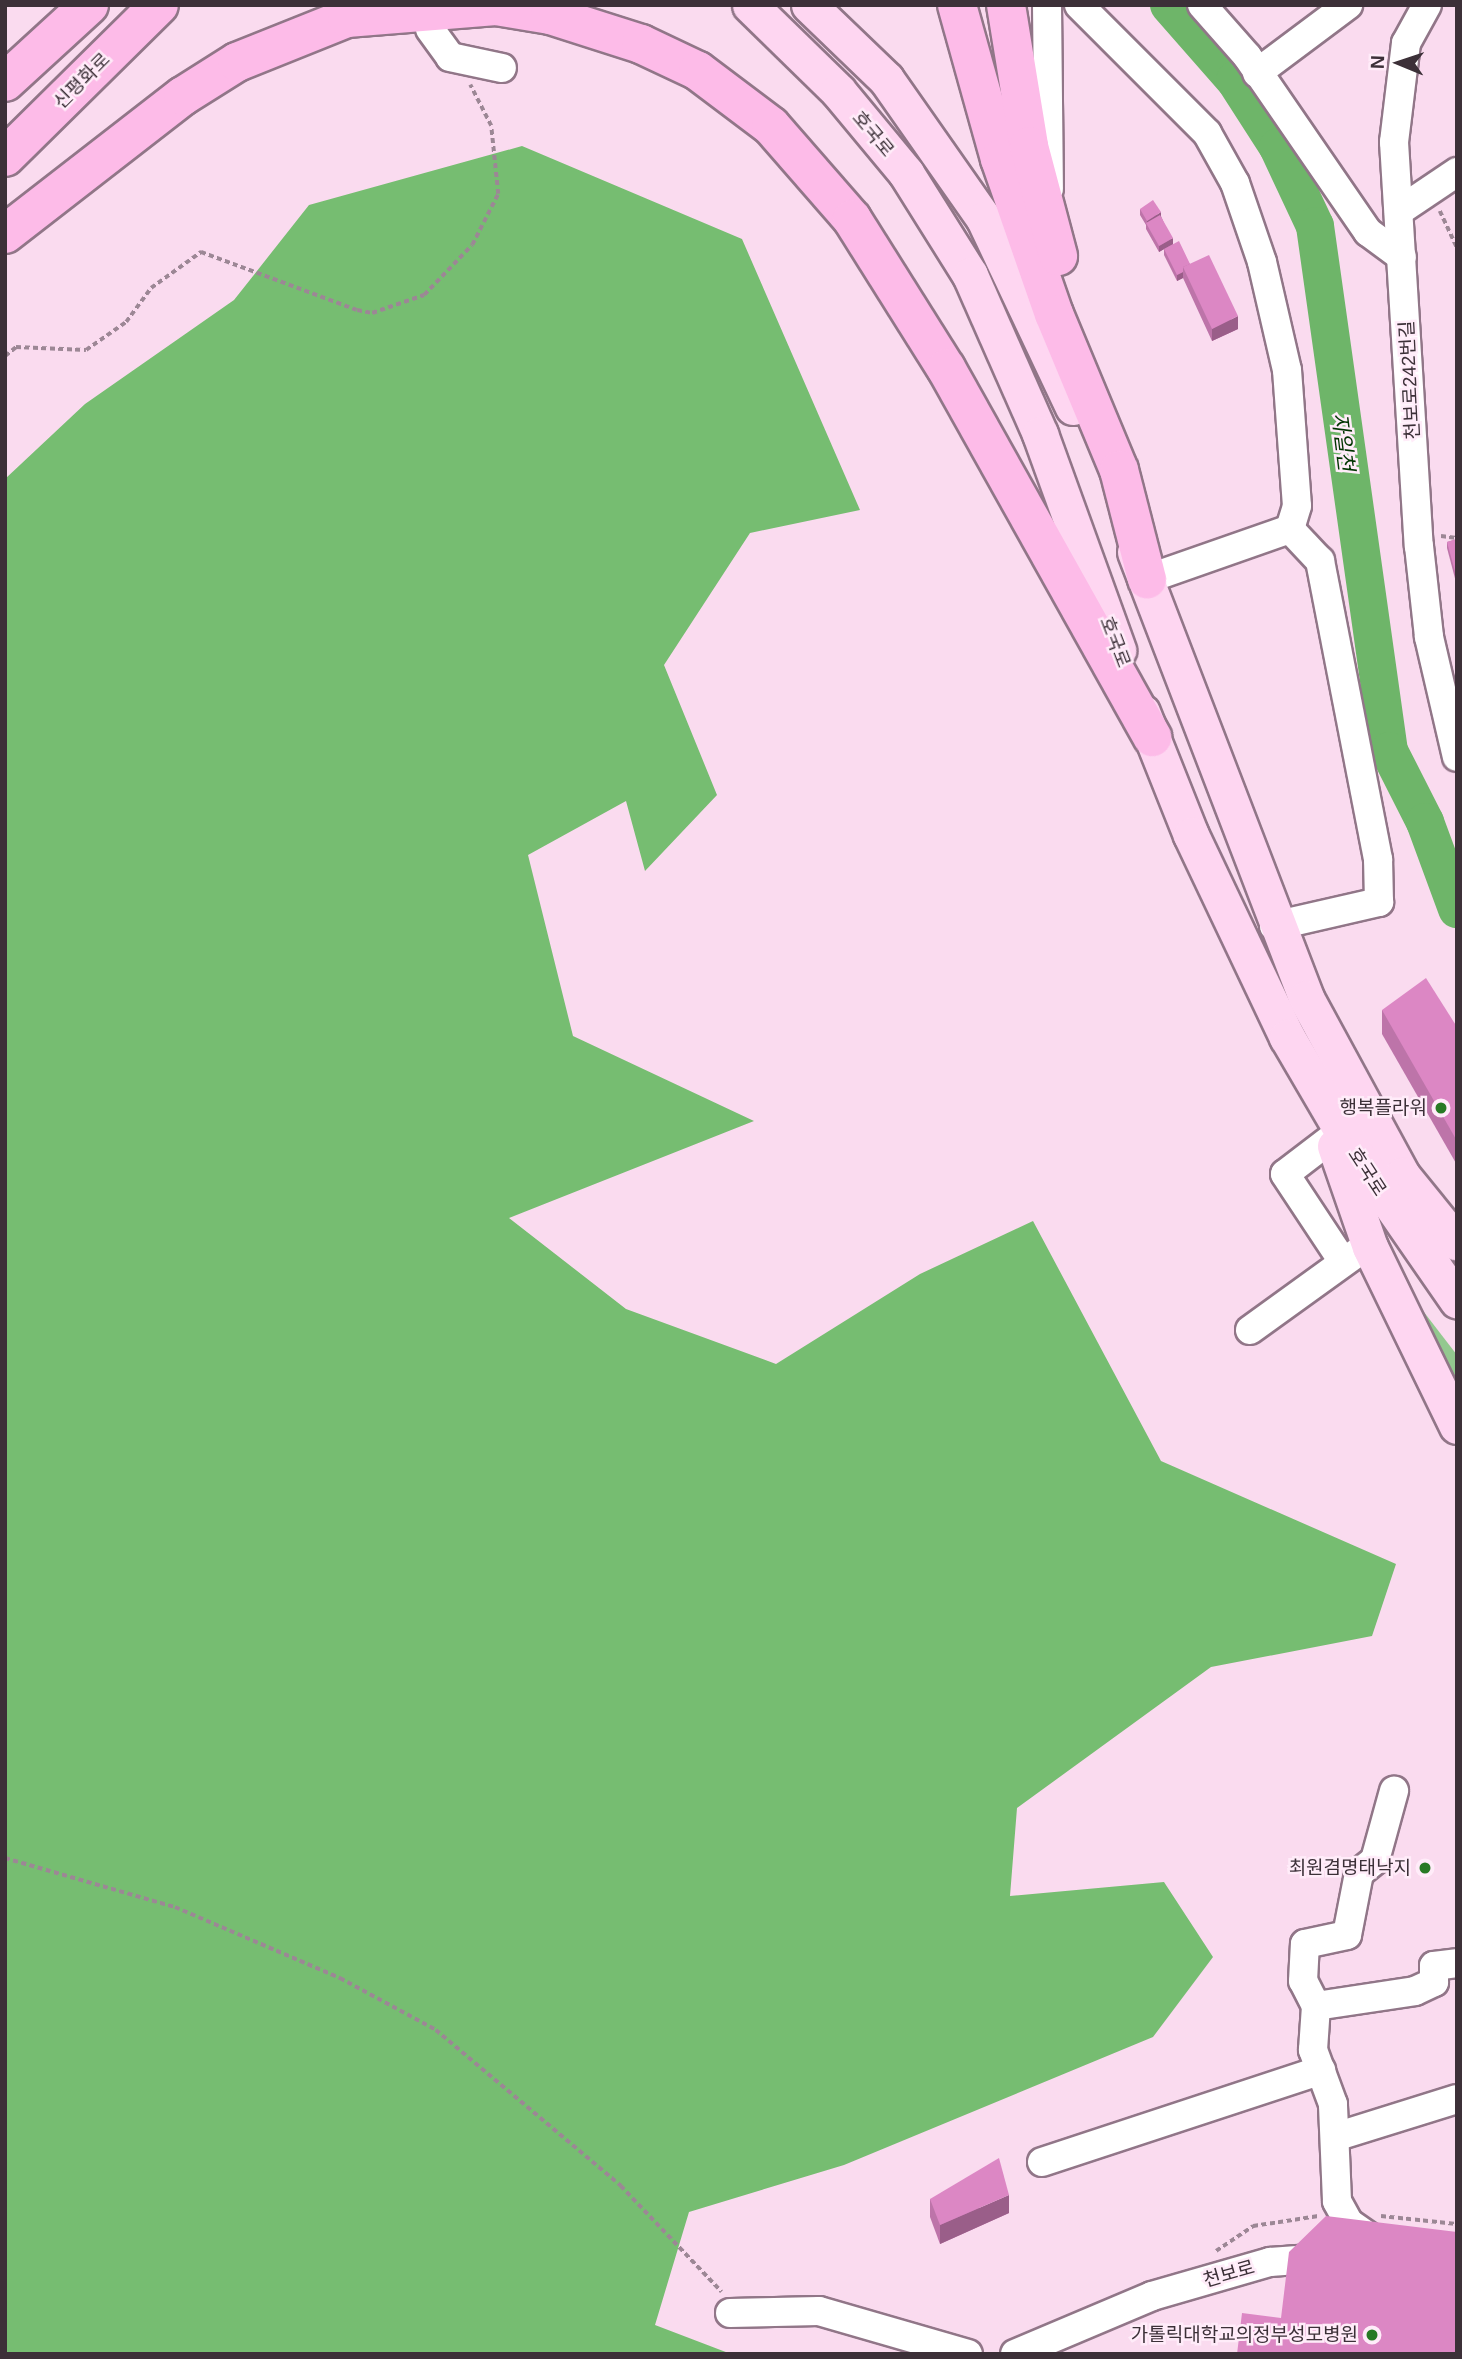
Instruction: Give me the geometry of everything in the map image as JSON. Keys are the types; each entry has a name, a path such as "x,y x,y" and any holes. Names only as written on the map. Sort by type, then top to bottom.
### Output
{"highway":[{"path":"5,82 89,5"},
{"name":"신평화로","path":"5,146 158,5"},
{"name":"신평화로","path":"5,157 158,5"},
{"path":"957,5 1000,159 1054,314 1119,470"},
{"path":"1006,5 1048,216 1147,579"},
{"path":"5,234 183,96 237,62 347,18 496,6 550,15 641,44 698,71 771,126 852,219 946,368 1152,737"}],"main road":[{"name":"호국로","path":"750,5 838,91 906,173 970,275 1040,434 1191,835 1287,1037 1353,1150 1457,1300"},
{"name":"호국로","path":"809,5 886,79 984,219 1147,579 1274,926 1402,1175 1457,1243"},
{"path":"1287,1037 1332,1138 1356,1253 1457,1426"}],"street":[{"path":"1047,5 1048,216"},
{"path":"1079,5 1207,132 1235,183 1262,262 1287,370 1297,506 1290,529"},
{"path":"1202,5 1257,73 1368,232 1402,257"},
{"path":"1257,73 1348,5"},
{"name":"천보로242번길","path":"1427,5 1406,43 1396,89 1399,211 1420,559 1441,704 1457,756"},
{"path":"430,29 450,57 502,68"},
{"path":"1399,211 1457,172"},
{"path":"1147,579 1290,529"},
{"path":"1274,926 1380,902 1378,859 1320,561 1290,529"},
{"path":"1250,1330 1278,1315 1356,1253 1285,1174 1332,1138"},
{"path":"1394,1791 1375,1860 1359,1873 1347,1935 1305,1944 1303,1981 1316,2006 1312,2039 1335,2137 1457,2099"},
{"path":"1316,2006 1415,1991 1434,1983 1434,1966 1457,1963"},
{"path":"1042,2162 1321,2070"},
{"name":"천보로","path":"1015,2354 1152,2295 1270,2262 1395,2256 1349,2222 1337,2201 1335,2137"},
{"path":"730,2313 819,2311 968,2354"}],"path":[{"path":"5,356 16,347 86,350 126,322 151,288 201,252 357,310 372,313 424,295 472,245 498,194 491,126 450,57"},
{"path":"1426,191 1457,247"},
{"path":"5,1858 175,1907 340,1978 436,2029 621,2186 720,2286 730,2313"},
{"path":"1369,2214 1457,2224"}],"green space":[{"path":"522,146 742,239 860,510 750,533 664,665 717,795 645,871 626,801 528,855 573,1036 754,1121 509,1218 626,1309 776,1364 920,1274 1033,1221 1161,1461 1396,1564 1372,1636 1211,1667 1017,1808 1010,1896 1164,1882 1213,1957 1153,2037 844,2165 689,2212 655,2325 731,2354 5,2354 5,479 85,404 234,300 309,205"},
{"path":"1410,1294 1457,1355 1457,1401"}],"building":[{"path":"1153,200 1161,212 1147,221 1140,209"},
{"path":"1160,215 1173,238 1159,246 1146,223"},
{"path":"1179,241 1190,264 1183,267 1183,272 1177,275 1164,249"},
{"path":"1209,255 1238,316 1212,329 1183,267"},
{"path":"1457,539 1457,579 1447,542"},
{"name":"행복플라워","path":"1426,978 1457,1027 1457,1141 1382,1010"},
{"path":"999,2158 1009,2195 940,2225 930,2199"},
{"path":"1326,2216 1457,2232 1456,2354 1237,2354 1242,2313 1281,2318 1289,2252"}],"waterway":[{"name":"자일천","path":"1169,5 1235,80 1278,147 1315,226 1389,751 1425,822 1457,909"}],"place":[{"name":"행복플라워","path":"1441,1108"},
{"name":"최원겸명태낙지","path":"1425,1868"},
{"name":"가톨릭대학교의정부성모병원","path":"1372,2335"}]}
